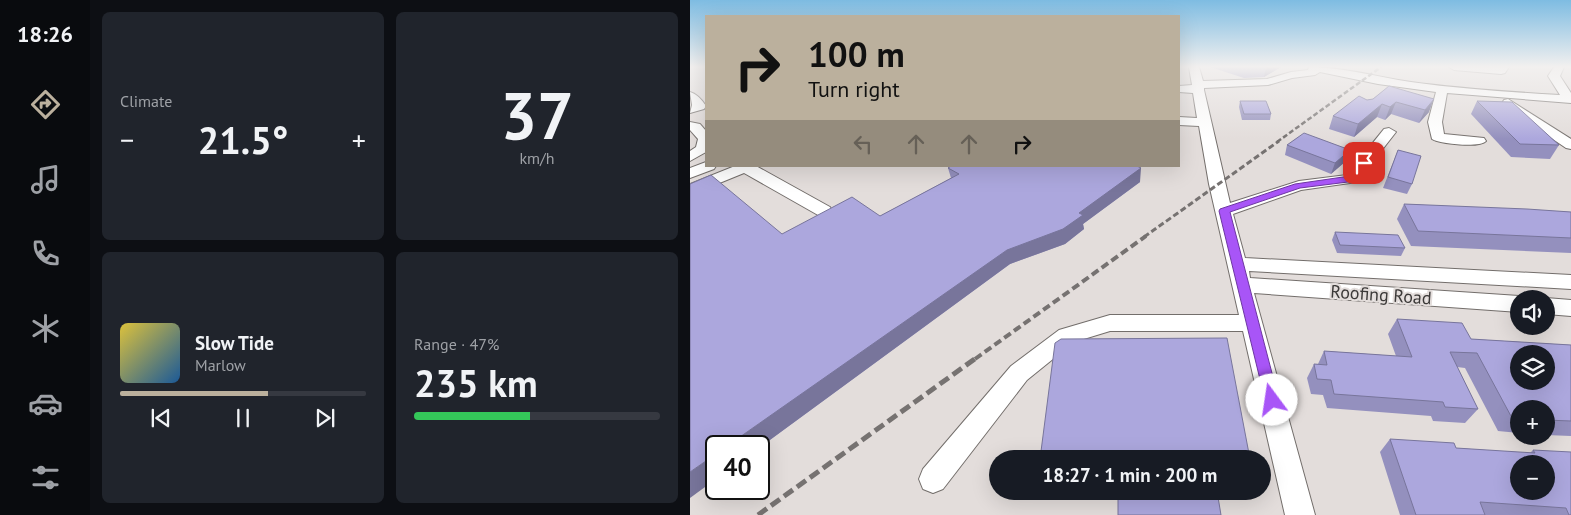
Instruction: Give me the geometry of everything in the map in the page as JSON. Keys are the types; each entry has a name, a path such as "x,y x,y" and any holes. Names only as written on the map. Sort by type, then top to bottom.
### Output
{"street":[{"path":"1195,91 1205,122 1224,211 1300,515"},
{"path":"1442,91 1435,122 1437,136 1440,138 1479,141"},
{"path":"1454,91 1570,99"},
{"path":"1500,95 1515,108 1571,145"},
{"path":"1180,122 1205,122"},
{"path":"690,126 695,127 705,138 704,146 700,152 690,157"},
{"path":"1224,211 1299,186 1352,179 1389,132"},
{"path":"690,173 706,167"},
{"path":"690,190 747,167 824,211"},
{"path":"1238,264 1571,282"},
{"name":"Roofing Road","path":"1244,285 1510,303"},
{"path":"1555,307 1571,308"},
{"path":"933,479 1019,372 1067,336 1110,323 1253,323"}],"building":[{"path":"1383,91 1406,91 1434,99 1425,110 1396,102 1390,107 1382,104 1358,124 1333,116 1359,96 1367,100 1373,99"},
{"path":"1240,101 1266,101 1271,114 1244,114"},
{"path":"1477,101 1512,102 1559,145 1520,144"},
{"path":"1304,133 1350,150 1335,163 1287,145"},
{"path":"1398,150 1421,156 1412,184 1388,177"},
{"path":"948,168 1141,168 1079,213 1083,215 1063,229 1007,250 743,435 705,435 705,462 690,472 690,184 711,175 782,234 852,197 880,216 959,174"},
{"path":"1404,204 1571,212 1571,238 1418,231"},
{"path":"1335,232 1398,235 1405,248 1340,245"},
{"path":"1397,319 1462,323 1471,339 1571,345 1571,421 1555,420 1555,400 1510,400 1510,414 1477,353 1450,352 1478,409 1445,407 1443,402 1334,394 1331,380 1317,379 1314,364 1327,365 1324,351 1412,357"},
{"path":"1227,338 1248,450 1041,450 1055,343 1061,339"},
{"path":"1390,439 1454,443 1456,448 1535,453 1533,450 1571,452 1571,515 1569,515 1566,508 1480,502 1485,515 1416,515"},
{"path":"1118,500 1218,500 1221,515 1118,515"}],"railway":[{"path":"1277,142 1348,91"},
{"path":"1144,237 1279,141"},
{"path":"975,359 1146,236"},
{"path":"758,515 976,358"}],"route":[{"path":"1272,400 1224,211 1299,186 1352,179 1364,163"}]}
